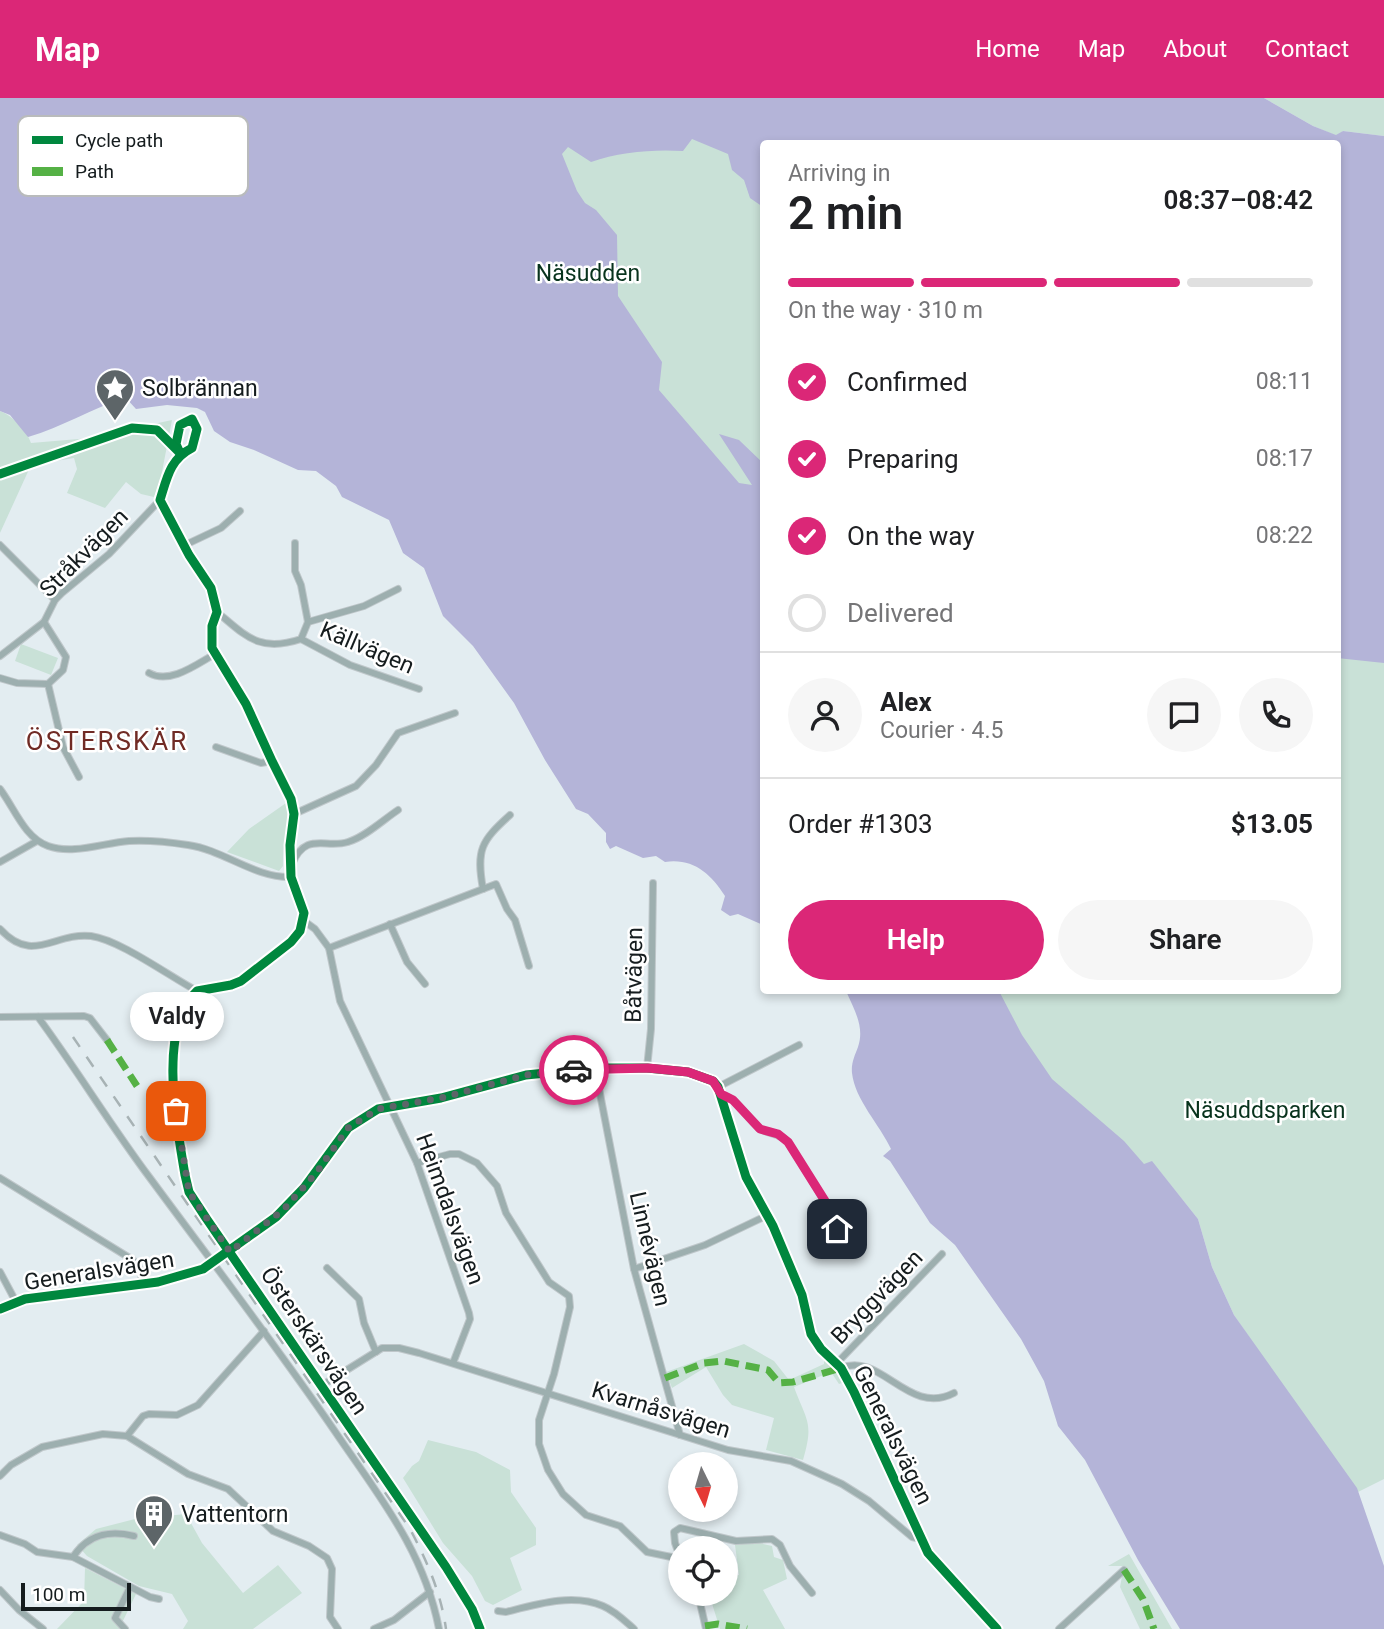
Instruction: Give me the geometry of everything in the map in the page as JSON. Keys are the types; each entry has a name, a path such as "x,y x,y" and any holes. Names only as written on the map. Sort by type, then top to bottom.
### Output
{"street":[{"path":"0,929 16,942 33,947 77,937 100,938 197,991 241,981 291,942 304,921 304,913 290,873 294,814 291,799 236,683 215,654 211,634 216,612 208,582 160,500 169,468 180,453 192,448 197,429 192,419 180,425 176,444 180,453"},
{"name":"Stråkvägen","path":"0,656 44,622 55,600 109,554 160,500"},
{"path":"185,545 221,528 240,511"},
{"name":"Källvägen","path":"295,543 295,571 301,585 308,622 301,639"},
{"path":"0,545 55,600"},
{"name":"Källvägen","path":"308,622 364,606 398,589"},
{"name":"Källvägen","path":"216,612 252,640 270,643 301,639 350,665 419,689"},
{"path":"0,678 17,683 48,684 63,670 66,660 44,622"},
{"path":"149,673 160,677 169,676 215,654"},
{"path":"48,684 63,747 79,776"},
{"path":"294,814 356,786 376,765 398,733 455,713"},
{"path":"216,747 261,763 272,761"},
{"path":"0,789 20,822 37,841 52,848 70,849 131,841 189,845 270,875 290,873"},
{"path":"290,873 295,856 312,843 347,843 398,810"},
{"path":"483,889 479,867 481,849 487,836 509,815"},
{"path":"0,862 37,841"},
{"name":"Båtvägen","path":"648,1068 653,883"},
{"path":"328,948 496,884 515,920 529,966"},
{"name":"Heimdalsvägen","path":"304,921 315,929 328,948 340,1001 417,1163 470,1319 453,1363"},
{"path":"390,923 407,962 425,984"},
{"name":"Österskärsvägen","path":"197,991 182,1012 173,1058 173,1092 189,1192 446,1567 472,1609 480,1629"},
{"path":"0,1017 90,1018 107,1040"},
{"path":"38,1017 147,1175 264,1331 389,1511 415,1553 430,1592 439,1629"},
{"path":"799,1045 719,1091 733,1100 760,1129 778,1134 788,1142 825,1201 837,1229"},
{"name":"Generalsvägen","path":"0,1309 16,1302 143,1285 188,1275 214,1263 276,1217 295,1199 348,1128 378,1109 441,1098 526,1075 595,1068 648,1068 688,1072 713,1081 719,1091 747,1177 768,1215 802,1296 811,1334 821,1349 839,1365 921,1539 933,1560 997,1629"},
{"name":"Linnévägen","path":"595,1068 634,1269 680,1435"},
{"path":"417,1163 450,1154 459,1154 477,1163 497,1186 506,1213 549,1282 569,1296 570,1307 548,1393 538,1420 539,1444 548,1469 563,1494 586,1515 620,1526 647,1552 668,1556"},
{"path":"0,1178 133,1260 140,1269 143,1285"},
{"path":"634,1269 705,1245 768,1215"},
{"name":"Bryggvägen","path":"839,1365 942,1254"},
{"path":"327,1268 359,1298 364,1323 376,1352"},
{"path":"0,1272 16,1302"},
{"path":"127,1436 143,1416 177,1415 198,1405 264,1331"},
{"name":"Kvarnåsvägen","path":"321,1386 382,1348 399,1348 728,1450 791,1461 869,1501 912,1537 921,1539"},
{"path":"839,1365 857,1365 873,1369 914,1394 944,1399 954,1393"},
{"path":"0,1476 11,1465 42,1447 103,1434 127,1436 188,1474 228,1489 273,1531 309,1546 327,1558 332,1569 330,1617 338,1629"},
{"path":"674,1536 674,1532 680,1528 714,1536"},
{"path":"73,1557 92,1537 111,1533 134,1536"},
{"path":"0,1535 25,1544 37,1552 73,1557 159,1599"},
{"path":"738,1541 772,1539 812,1593"},
{"path":"1059,1629 1124,1570"},
{"path":"125,1629 115,1618 130,1587"},
{"path":"0,1590 43,1629"},
{"path":"374,1629 394,1620 430,1592"},
{"path":"498,1611 506,1612 557,1601 590,1603 610,1610 634,1629"},
{"path":"701,1606 706,1629"}],"green space":[{"name":"Näsudden","path":"284,98 760,144 760,837"},
{"path":"1264,98 1384,98 1384,136 1343,131 1337,136 1313,126"},
{"name":"Näsuddsparken","path":"1341,340 1384,363 1384,1479 1356,1493 1234,1315 1212,1267 1198,1219 1158,1169 1073,1234 922,994 1341,994"},
{"path":"0,411 19,424 31,443 102,437 172,420 161,477 154,497 141,494 126,482 105,508 67,493 77,469 74,458 31,465 0,533"},
{"path":"21,644 58,658 51,675 15,661"},
{"path":"286,803 288,819 283,866 279,871 227,852 249,829"},
{"path":"744,1344 774,1361 789,1380 824,1364 824,1359 834,1367 842,1383 839,1384 831,1372 794,1387 808,1422 803,1460 766,1450 774,1418 732,1405 706,1367 672,1388 666,1372"},
{"path":"428,1440 476,1452 510,1470 511,1492 536,1528 536,1545 510,1558 522,1590 493,1605 485,1601 472,1576 443,1543 403,1478 419,1461"},
{"path":"186,1514 202,1543 243,1593 278,1565 302,1593 253,1629 183,1629 188,1621 172,1594 139,1586 87,1556 77,1545 96,1529 135,1519"},
{"path":"755,1542 772,1546 774,1557 783,1560 787,1579 763,1590 785,1629 720,1629 713,1606 738,1606 738,1545"},
{"path":"1129,1554 1172,1629 1140,1629 1120,1587 1124,1566 1108,1566"},
{"path":"85,1568 136,1594 119,1629 57,1629 84,1601"}],"water":[{"path":"0,98 1264,98 1313,126 1336,135 1343,131 1384,136 1384,663 1341,658 1341,140 760,140 760,205 750,198 744,180 732,170 728,154 692,139 683,151 637,152 591,162 568,147 562,154 577,191 585,203 596,210 617,235 618,296 662,362 659,390 739,483 752,485 719,434 739,440 760,460 760,924 738,914 730,916 721,910 725,896 707,874 692,865 665,862 656,856 643,858 616,846 610,849 606,842 606,833 588,814 576,809 514,703 473,646 443,616 424,568 403,553 389,520 342,497 336,486 316,471 298,470 230,442 214,431 205,412 197,408 167,405 136,409 125,397 28,437 10,415 0,411"},
{"path":"847,994 1001,994 1022,1035 1052,1079 1124,1141 1144,1164 1152,1161 1198,1219 1212,1267 1234,1315 1357,1488 1384,1566 1384,1629 1180,1629 1138,1560 1085,1460 1058,1426 1044,1381 1021,1339 955,1245 930,1223 890,1161 883,1156 891,1149 863,1103 852,1073 860,1040 858,1018"}],"railway":[{"path":"73,1037 410,1529 432,1578 446,1629"}],"marked path":[{"path":"107,1040 137,1086"},
{"path":"665,1378 704,1363 723,1361 768,1370 779,1383 793,1382 841,1368"},
{"path":"1124,1570 1143,1599 1154,1629"},
{"path":"705,1626 718,1624 747,1629"}],"cycle path":[{"path":"180,453 176,444 180,425 192,419 197,429 192,448 174,463 160,500 189,555 211,588 217,612 212,626 212,648 246,704 291,799 294,814 290,845 291,877 304,913 300,931 291,942 241,981 197,991 185,1008 177,1029 173,1079 178,1131 189,1192 446,1567 472,1609 480,1629"},
{"path":"0,474 132,428 157,430 180,453"},
{"path":"0,1309 25,1299 158,1282 203,1269 276,1217 304,1188 348,1128 378,1109 441,1098 526,1075 595,1068 647,1068 688,1072 713,1081 718,1087 746,1177 773,1226 802,1295 811,1334 821,1349 841,1368 854,1392 928,1553 997,1629"}],"way so far":[{"path":"176,1111 189,1192 230,1252 264,1227 295,1199 348,1128 378,1109 415,1104 526,1075 574,1070"}],"place":[{"name":"Solbrännan","path":"115,422"},
{"name":"Valdy","path":"176,1111"},
{"name":"Vattentorn","path":"154,1548"}],"district":[{"name":"ÖSTERSKÄR","path":"107,741"}],"route":[{"path":"574,1070 648,1068 688,1072 713,1081 721,1094 733,1100 760,1129 783,1136 825,1201 837,1229"}]}
